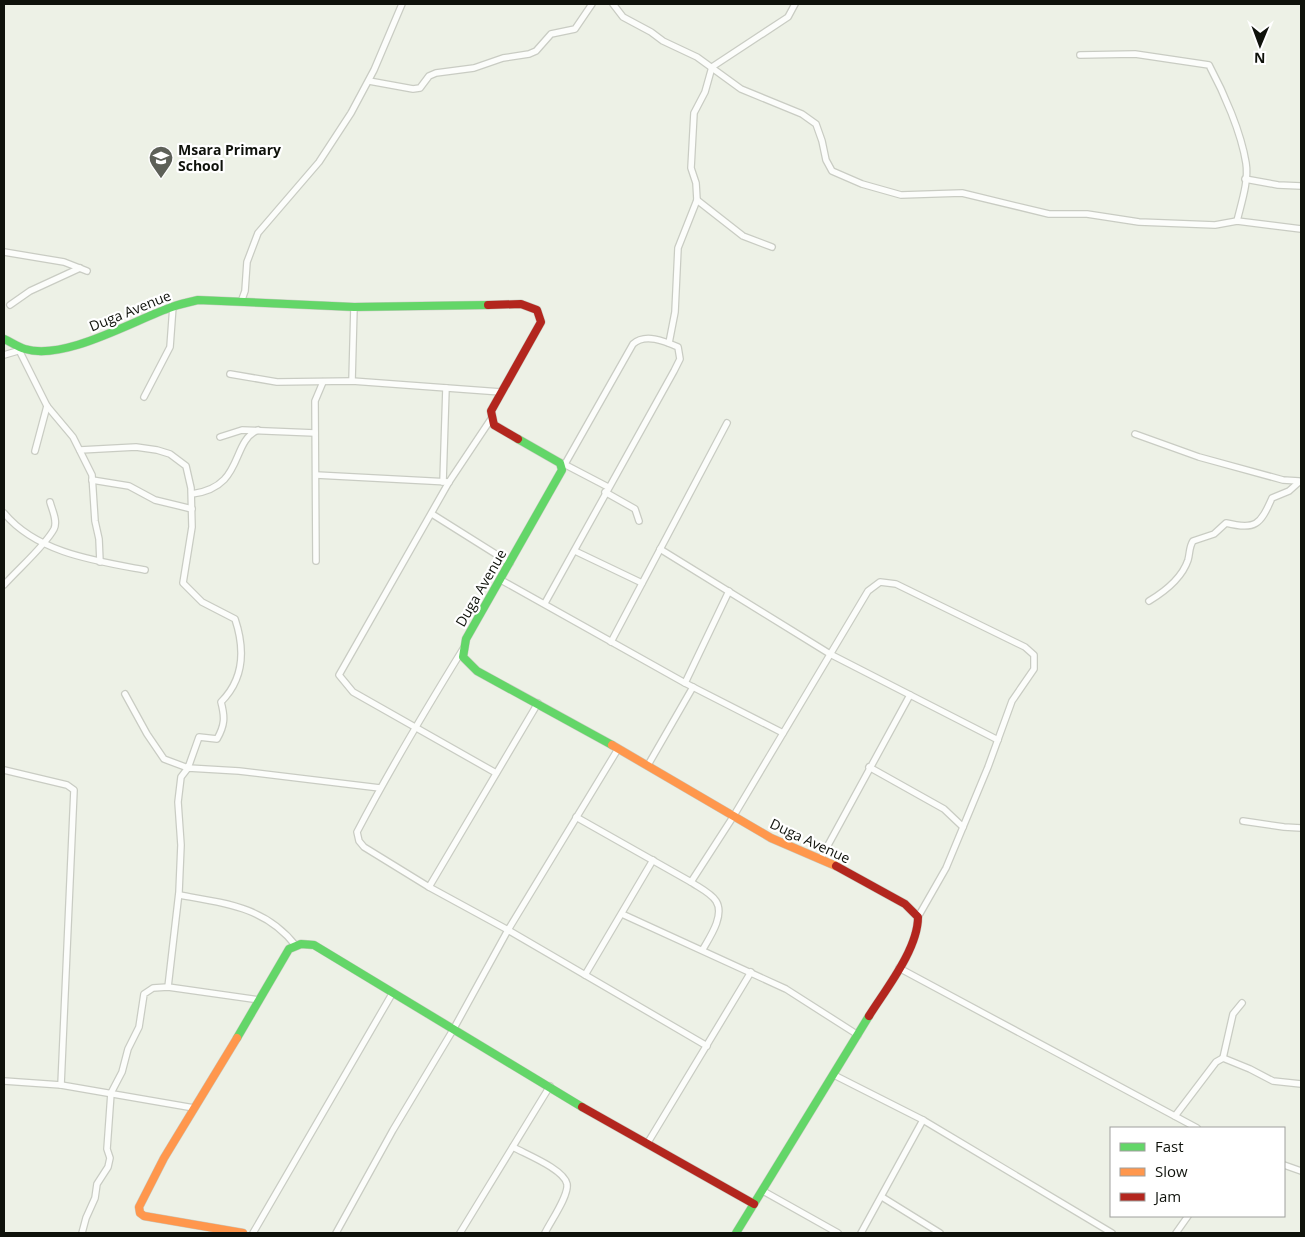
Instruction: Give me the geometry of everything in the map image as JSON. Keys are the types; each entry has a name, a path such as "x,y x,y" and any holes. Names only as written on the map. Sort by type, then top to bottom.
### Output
{"street":[{"path":"241,302 245,291 247,262 258,233 319,162 369,81 402,4"},
{"path":"369,81 413,89 420,88 425,84 429,76 436,73 474,68 498,59 529,54 536,51 551,34 575,29 592,4"},
{"path":"613,4 623,17 712,67 741,89 802,114 816,124 826,160 832,171 862,184 901,195 962,193 1049,214 1087,214 1139,222 1215,226 1236,221 1301,229"},
{"path":"669,343 675,312 678,248 697,200 696,184 691,168 694,113 705,92 712,67 788,17 795,4"},
{"path":"1080,55 1135,54 1209,64 1221,88 1247,165 1236,221"},
{"path":"1245,179 1278,185 1301,186"},
{"path":"697,200 743,236 772,247"},
{"path":"4,252 64,262 87,271"},
{"path":"10,305 30,291 80,268"},
{"name":"Duga Avenue","path":"4,339 22,350 42,351 95,339 173,306 198,300 354,307 521,304 537,310 541,322 491,411 491,419"},
{"path":"144,397 170,347 173,306"},
{"path":"352,381 354,307"},
{"path":"545,603 680,359 678,347 669,343 639,338 633,344 563,463"},
{"path":"4,355 22,350 48,406 73,437 80,450 92,480 100,562"},
{"path":"230,374 277,382 352,381 501,392"},
{"path":"316,561 315,401 323,382"},
{"path":"446,388 446,482"},
{"path":"35,451 48,406"},
{"path":"496,774 352,692 339,676 432,514 446,482 491,419 494,425 563,463 635,508 638,521"},
{"path":"611,642 727,422"},
{"path":"220,437 242,430 315,433"},
{"path":"192,494 202,492 227,478 248,437 258,430"},
{"path":"1135,434 1199,457 1300,481"},
{"path":"80,450 136,447 170,454 186,466 192,494 192,509 190,546 182,576 183,583 202,602 234,619 239,631 242,667 230,693 221,702 224,727 217,740 199,737 188,768 182,777 178,802 181,845 179,895 168,987"},
{"name":"Duga Avenue","path":"563,463 560,478 466,639 463,657 477,671 648,765 771,838 821,858 905,904 918,917"},
{"path":"316,475 446,482"},
{"path":"92,480 129,486 155,500 192,509"},
{"path":"1149,601 1161,594 1177,578 1188,561 1191,543 1195,539 1207,537 1226,524 1250,526 1258,523 1265,516 1272,498 1289,491 1300,481"},
{"path":"4,585 54,529 55,523 50,502"},
{"path":"4,513 15,526 28,536 71,554 100,562 145,570"},
{"path":"432,514 510,563"},
{"path":"660,549 830,654 998,740"},
{"path":"575,551 642,583"},
{"path":"501,580 545,603 611,642 783,733"},
{"path":"691,882 733,817 868,591 880,582 896,584 1025,647 1034,656 1034,668 1012,700 998,740 946,868 918,917 918,931 899,968 736,1233"},
{"path":"685,682 729,590"},
{"path":"463,649 414,727 380,788 357,832 359,841 364,848 429,887 508,930 707,1046"},
{"path":"648,765 694,687"},
{"path":"125,694 147,734 164,759 188,768 238,771 380,788"},
{"path":"821,858 910,694"},
{"path":"429,887 538,703"},
{"path":"336,1233 453,1030 508,930 618,749"},
{"path":"870,767 944,809 963,826"},
{"path":"4,770 67,785 74,790 61,1084"},
{"path":"576,817 691,882 716,899 719,911 716,925 703,949"},
{"path":"1243,821 1301,828"},
{"path":"586,975 653,860"},
{"path":"179,895 221,902 253,912 283,929 296,946"},
{"path":"622,914 703,949 786,989 858,1035"},
{"path":"243,1233 144,1216 140,1213 139,1207 194,1108 260,1000 282,958 289,949 296,946 314,945 453,1030 647,1144 754,1204"},
{"path":"899,968 1050,1051 1195,1127"},
{"path":"647,1144 751,972"},
{"path":"82,1233 95,1198 97,1184 108,1167 110,1158 107,1149 111,1094 122,1072 128,1049 139,1027 144,994 153,988 168,987 260,1000"},
{"path":"253,1233 392,994"},
{"path":"1175,1116 1216,1062 1223,1058 1233,1014 1242,1003"},
{"path":"1223,1058 1273,1081 1301,1084"},
{"path":"834,1075 923,1120 1112,1233"},
{"path":"4,1081 61,1084 194,1108"},
{"path":"460,1233 550,1086"},
{"path":"861,1233 923,1120"},
{"path":"513,1147 553,1168 563,1176 567,1183 566,1192 544,1233"},
{"path":"1285,1165 1301,1171"},
{"path":"763,1191 838,1233"},
{"path":"882,1197 940,1233"},
{"path":"1176,1233 1187,1217"}],"traffic: fast":[{"path":"4,339 25,349 41,351 60,349 99,337 172,307 198,300 354,307 488,305"},
{"path":"518,439 560,463 562,470 466,639 463,657 477,671 612,745"},
{"path":"237,1038 289,949 301,944 314,945 582,1107"},
{"path":"736,1233 869,1016"}],"traffic: slow":[{"path":"612,745 771,838 836,866"},
{"path":"237,1038 164,1158 139,1207 140,1213 144,1216 243,1233"}],"traffic: jam":[{"path":"488,305 521,304 537,310 541,322 491,411 494,425 518,439"},
{"path":"836,866 905,904 918,917 917,929 907,955 869,1016"},
{"path":"582,1107 754,1204"}],"place":[{"name":"Msara Primary School","path":"161,179"}]}
